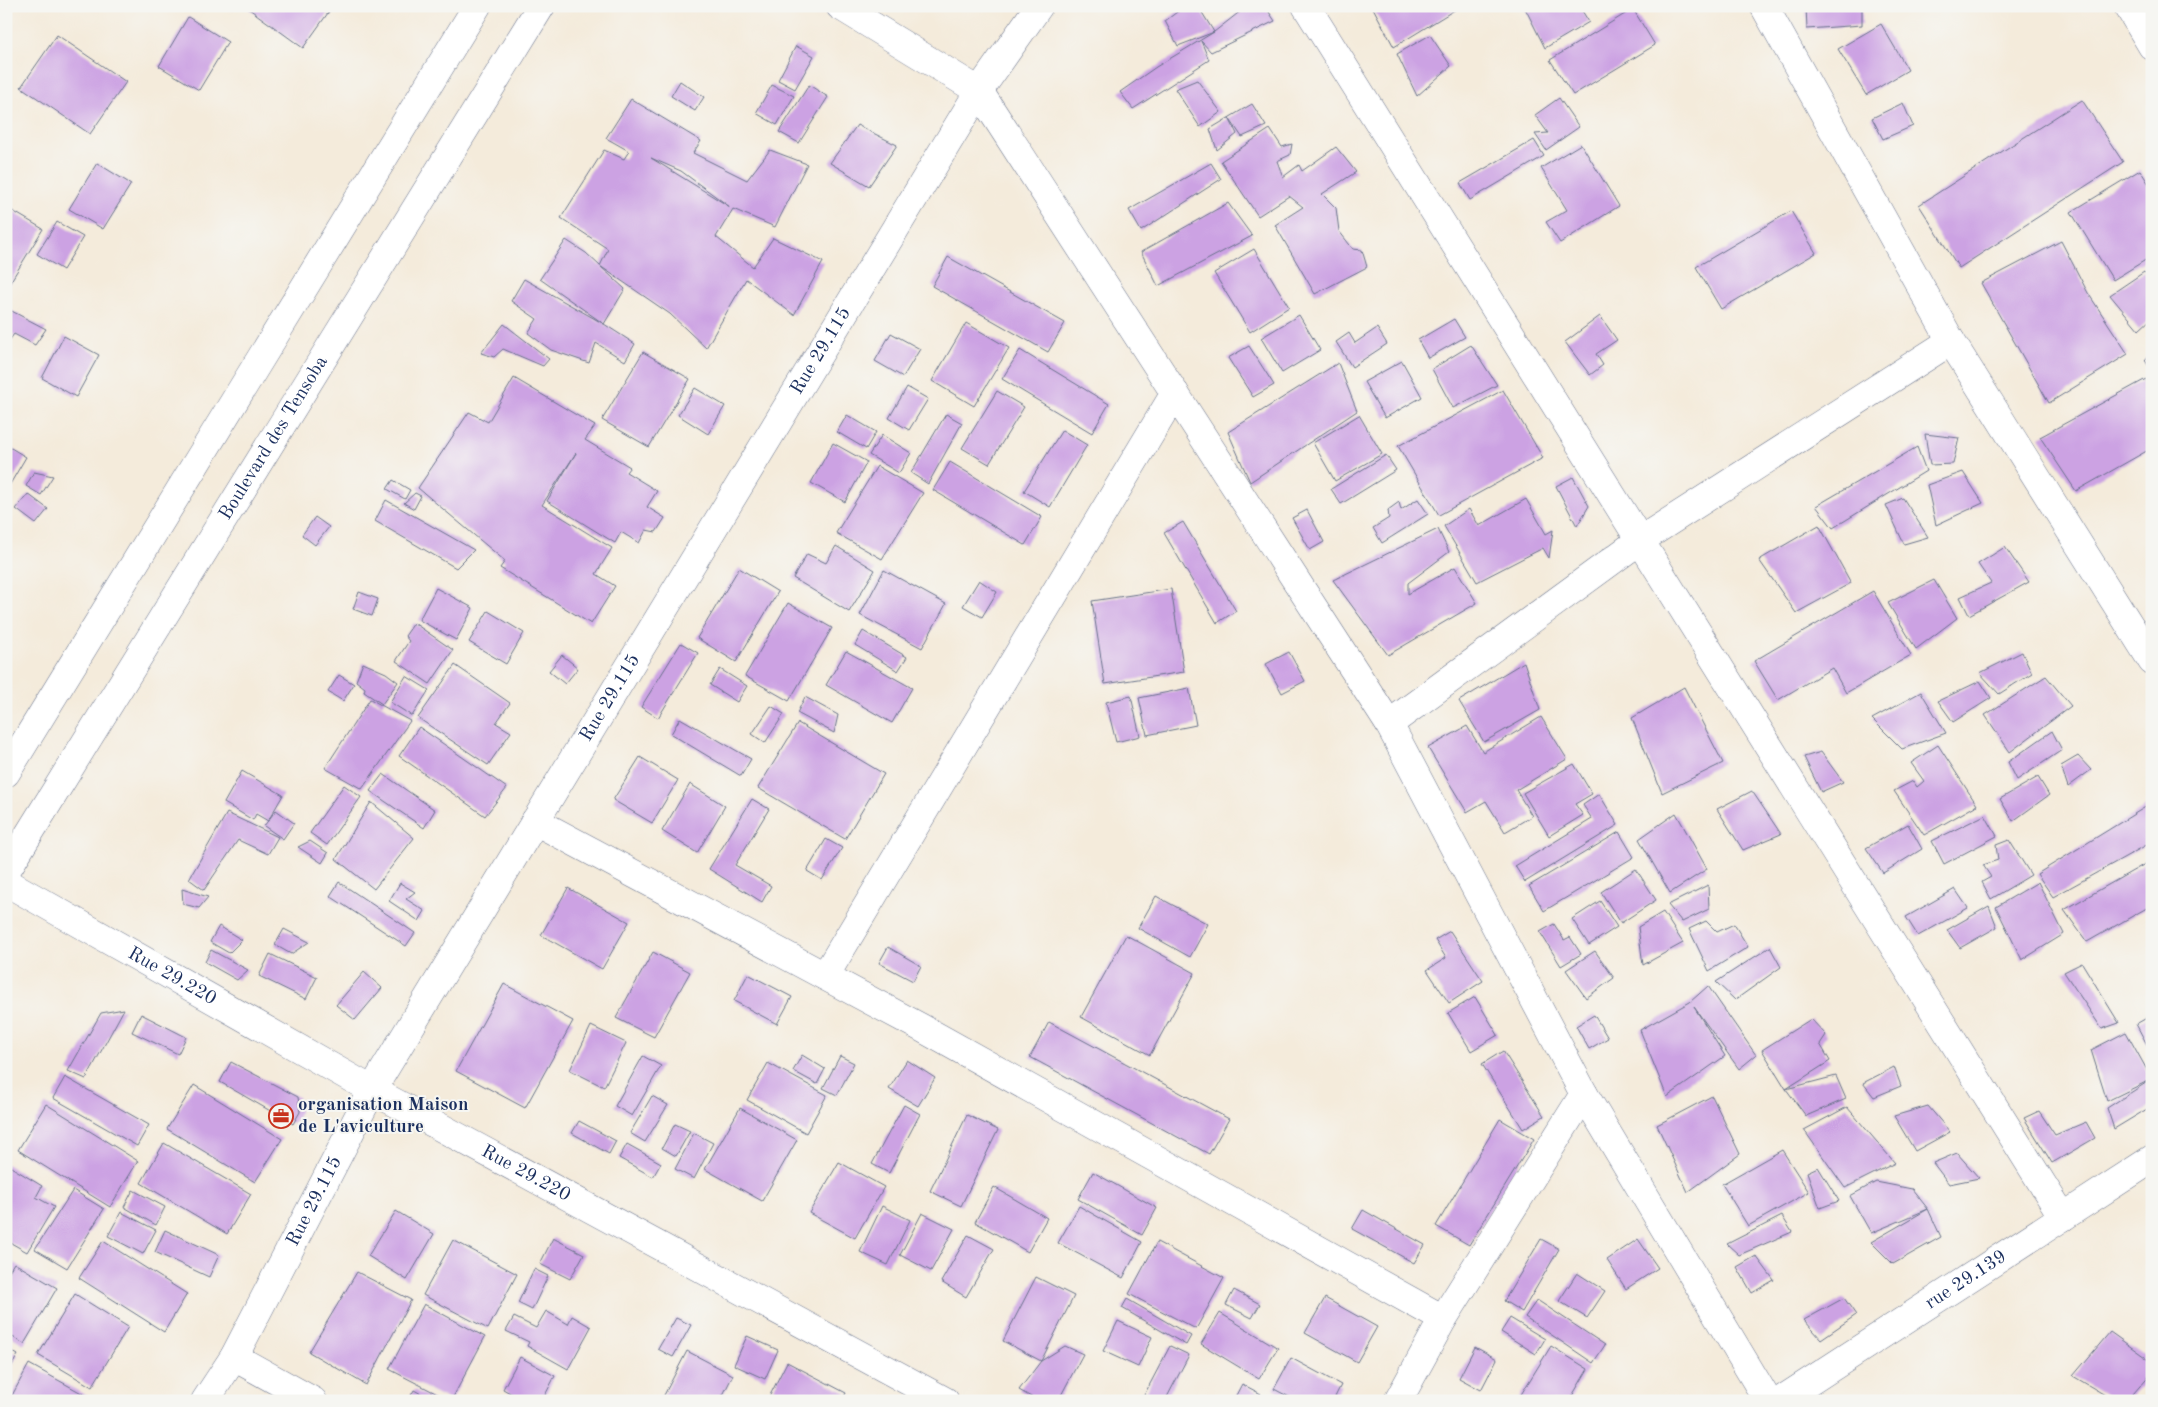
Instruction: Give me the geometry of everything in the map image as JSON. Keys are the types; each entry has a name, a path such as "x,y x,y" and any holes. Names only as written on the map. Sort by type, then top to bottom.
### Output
{"street":[{"path":"6,773 477,6"},
{"name":"Boulevard des Tensoba","path":"6,871 541,6"},
{"path":"840,6 980,91 1389,724 1584,1094 1768,1401"},
{"name":"Rue 29.115","path":"205,1401 234,1356 372,1090 980,91 1039,6"},
{"path":"1306,6 2063,1217"},
{"path":"1764,6 1951,341 2152,661"},
{"path":"2128,6 2152,46"},
{"path":"1389,724 1639,541 1951,341"},
{"path":"824,976 1175,393"},
{"path":"535,821 824,976 1443,1319"},
{"name":"Rue 29.220","path":"6,882 372,1090 945,1401"},
{"path":"1398,1401 1443,1319 1584,1094"},
{"name":"rue 29.139","path":"1780,1401 2152,1159"},
{"path":"234,1356 313,1401"}],"building":[{"path":"245,6 333,6 303,48"},
{"path":"1185,6 1198,6 1214,32 1178,46 1165,21"},
{"path":"1240,6 1265,6 1275,21 1211,52 1201,41 1209,60 1133,109 1120,92 1156,67 1214,32 1242,10"},
{"path":"1372,6 1461,6 1394,47"},
{"path":"1524,6 1579,6 1589,22 1545,48"},
{"path":"1806,6 1862,6 1862,25 1807,29"},
{"path":"1633,9 1655,45 1573,95 1550,60"},
{"path":"188,17 228,42 199,90 159,66"},
{"path":"1881,24 1908,70 1866,95 1838,49"},
{"path":"57,35 126,82 90,134 21,87"},
{"path":"1430,35 1451,66 1417,96 1397,54"},
{"path":"796,46 814,56 795,89 778,80"},
{"path":"1197,80 1221,112 1200,127 1175,89"},
{"path":"680,81 704,97 695,111 671,96"},
{"path":"772,85 794,96 777,125 756,113"},
{"path":"809,85 828,97 799,143 779,132"},
{"path":"1559,98 1579,127 1546,150 1535,134 1548,133 1535,115"},
{"path":"631,99 701,141 693,153 747,180 770,150 807,164 775,227 733,209 716,237 753,267 773,238 823,262 794,315 746,279 706,348 670,314 600,266 608,249 561,218 604,150 624,159 629,151 606,138","holes":["651,158 681,171 730,207"]},
{"path":"2082,100 2123,162 1959,268 1919,205"},
{"path":"1903,103 1913,126 1883,139 1872,118"},
{"path":"1252,104 1266,126 1242,137 1229,118 1237,134 1217,150 1210,129"},
{"path":"857,125 897,145 869,186 830,163"},
{"path":"1270,129 1282,147 1292,144 1290,155 1277,161 1283,177 1299,165 1302,171 1336,147 1356,172 1322,194 1336,208 1339,231 1353,249 1362,250 1367,267 1315,294 1275,225 1303,207 1289,196 1258,216 1221,161"},
{"path":"1534,140 1544,156 1470,200 1460,183"},
{"path":"1581,144 1619,206 1560,243 1546,222 1567,210 1541,168"},
{"path":"97,163 131,184 103,229 69,209"},
{"path":"1211,163 1221,179 1141,231 1129,210"},
{"path":"2140,170 2152,189 2152,256 2113,280 2071,212"},
{"path":"1228,203 1252,236 1158,286 1141,252"},
{"path":"6,207 43,229 6,289"},
{"path":"1791,211 1816,253 1721,309 1696,267"},
{"path":"57,222 83,237 63,270 37,254"},
{"path":"566,240 586,253 625,289 604,324 540,279"},
{"path":"2061,241 2088,293 2128,354 2049,403 1981,283"},
{"path":"1254,249 1289,307 1250,332 1214,273"},
{"path":"948,257 1065,323 1048,352 932,286"},
{"path":"2144,272 2152,279 2152,318 2139,330 2110,295"},
{"path":"524,279 604,324 635,344 625,361 596,343 589,363 551,350 528,333 537,319 511,301"},
{"path":"6,308 46,329 35,345 14,334 6,345"},
{"path":"1299,315 1320,350 1282,373 1261,338"},
{"path":"1600,316 1617,340 1596,354 1603,365 1590,375 1565,342"},
{"path":"1454,319 1465,337 1428,358 1418,340"},
{"path":"966,323 1009,348 974,406 932,381"},
{"path":"504,324 549,359 543,366 503,349 494,357 481,353"},
{"path":"1377,328 1387,344 1352,367 1336,342 1349,333 1355,343"},
{"path":"891,333 920,349 903,377 875,361"},
{"path":"64,336 99,355 76,397 42,378"},
{"path":"1471,345 1497,385 1453,408 1432,369"},
{"path":"1249,346 1274,385 1253,397 1228,358"},
{"path":"1020,350 1109,404 1092,433 1002,379"},
{"path":"643,352 690,379 649,447 602,420"},
{"path":"2152,352 2152,372 2145,360"},
{"path":"1402,361 1422,397 1385,418 1364,382"},
{"path":"1338,363 1357,411 1250,482 1228,432"},
{"path":"514,378 595,426 585,440 630,467 626,472 657,491 647,507 665,518 656,532 646,530 639,543 621,532 615,543 547,501 576,453 542,505 612,548 596,574 615,586 591,624 500,568 505,561 418,488 469,412 488,422"},
{"path":"2146,379 2152,392 2152,448 2076,491 2040,437"},
{"path":"907,387 928,399 909,430 889,418"},
{"path":"695,388 725,406 708,434 678,415"},
{"path":"1503,390 1543,458 1439,515 1398,446"},
{"path":"997,391 1024,407 989,464 962,448"},
{"path":"946,414 962,423 928,484 911,473"},
{"path":"847,415 876,432 866,449 837,432"},
{"path":"1359,415 1382,454 1335,481 1313,443"},
{"path":"1062,430 1087,445 1050,507 1024,491"},
{"path":"1925,434 1959,438 1953,464 1930,465"},
{"path":"882,435 911,453 899,473 869,455"},
{"path":"833,443 867,462 845,502 811,483"},
{"path":"6,445 26,457 6,491"},
{"path":"1917,447 1926,471 1833,528 1816,506"},
{"path":"1386,455 1396,470 1341,504 1331,489"},
{"path":"950,462 1042,517 1025,545 933,490"},
{"path":"877,466 923,493 882,559 836,533"},
{"path":"34,472 53,476 41,495 26,486"},
{"path":"1963,472 1983,503 1936,525 1927,485"},
{"path":"1573,477 1589,506 1577,526 1556,486"},
{"path":"393,480 410,490 405,499 387,489"},
{"path":"415,493 421,496 414,509 404,503"},
{"path":"28,494 48,509 36,524 16,509"},
{"path":"1903,498 1928,537 1904,544 1886,505"},
{"path":"1418,499 1428,514 1382,543 1373,528 1389,518 1388,510 1399,502 1401,510"},
{"path":"1526,499 1546,534 1553,530 1549,558 1543,548 1477,582 1444,526 1469,509 1479,526"},
{"path":"386,500 474,550 456,568 375,521"},
{"path":"1307,510 1324,542 1310,550 1292,518"},
{"path":"315,517 329,527 315,545 302,535"},
{"path":"1183,522 1236,611 1217,623 1164,533"},
{"path":"1819,525 1851,583 1796,613 1759,560"},
{"path":"1438,529 1449,552 1408,583 1408,594 1455,567 1477,603 1388,655 1333,580"},
{"path":"836,546 875,570 849,612 793,578 807,554 826,563"},
{"path":"2005,547 2029,582 1969,615 1960,597 1991,583 1978,564"},
{"path":"739,568 778,592 736,662 697,638"},
{"path":"884,570 946,604 922,648 860,615"},
{"path":"979,580 997,592 982,617 963,606"},
{"path":"1934,580 1957,618 1916,649 1888,603"},
{"path":"436,588 473,608 456,640 419,620"},
{"path":"1171,589 1184,672 1105,684 1092,601"},
{"path":"1873,591 1911,655 1846,693 1832,668 1778,700 1754,661"},
{"path":"359,592 378,599 372,616 353,609"},
{"path":"788,603 832,628 789,701 745,676"},
{"path":"488,611 524,633 506,664 469,642"},
{"path":"414,623 453,650 430,684 396,661 409,641 405,636"},
{"path":"863,631 907,657 898,671 855,645"},
{"path":"681,643 698,653 658,718 641,707"},
{"path":"846,651 912,688 892,723 826,685"},
{"path":"1289,652 1305,681 1282,693 1266,664"},
{"path":"2022,652 2032,673 1999,694 1980,673"},
{"path":"562,655 578,668 565,684 549,671"},
{"path":"1524,662 1540,710 1484,742 1459,701"},
{"path":"363,663 386,673 398,682 382,704 364,692 365,688 356,681"},
{"path":"455,665 510,703 496,723 511,732 488,765 418,718"},
{"path":"720,669 747,686 737,702 710,685"},
{"path":"339,675 354,684 343,701 328,692"},
{"path":"406,676 429,690 412,716 390,702"},
{"path":"2046,676 2071,706 2010,752 1985,715"},
{"path":"1980,681 1991,698 1953,722 1938,701"},
{"path":"1684,687 1723,763 1662,793 1632,718"},
{"path":"1189,688 1196,725 1147,735 1139,698"},
{"path":"1921,692 1946,733 1902,749 1872,719"},
{"path":"1131,696 1140,736 1116,742 1106,702"},
{"path":"805,697 838,715 834,733 797,713"},
{"path":"370,699 410,721 362,789 325,768"},
{"path":"771,706 784,714 765,743 752,734"},
{"path":"1541,717 1567,759 1516,790 1532,816 1505,832 1486,801 1467,812 1428,748 1467,726 1483,752"},
{"path":"680,718 751,759 741,776 671,734"},
{"path":"798,723 884,774 845,839 758,788"},
{"path":"419,727 507,788 485,816 399,756"},
{"path":"2052,731 2062,750 2017,780 2008,762"},
{"path":"1938,745 1977,805 1924,835 1894,791 1913,781 1917,787 1924,781 1911,763"},
{"path":"1821,752 1843,782 1821,792 1804,757"},
{"path":"2078,756 2091,770 2068,787 2061,766"},
{"path":"640,757 678,780 652,823 613,800"},
{"path":"1574,764 1592,794 1575,804 1583,815 1549,836 1523,793"},
{"path":"242,771 283,795 268,821 256,814 253,820 224,803"},
{"path":"383,774 435,810 424,828 370,791"},
{"path":"2038,777 2049,795 2013,821 2000,799"},
{"path":"690,784 725,806 697,853 662,831"},
{"path":"344,785 361,797 327,845 310,833"},
{"path":"1752,791 1781,834 1743,850 1717,809"},
{"path":"1599,794 1618,825 1525,882 1515,866 1592,819 1583,805"},
{"path":"752,799 769,809 735,865 771,886 762,902 709,869"},
{"path":"371,802 414,838 374,889 336,859"},
{"path":"2152,803 2152,842 2053,897 2037,874"},
{"path":"276,810 294,823 283,839 264,826"},
{"path":"227,813 278,837 268,854 238,840 204,890 189,879"},
{"path":"1676,813 1707,869 1670,893 1639,839"},
{"path":"1985,815 1997,836 1944,864 1932,841"},
{"path":"1908,824 1922,849 1883,873 1866,848"},
{"path":"1619,832 1634,857 1544,911 1529,886"},
{"path":"826,839 842,848 822,880 807,871"},
{"path":"2009,840 2031,875 1991,899 1982,882 1991,877 1983,865 1998,860 1996,845"},
{"path":"310,841 328,853 322,863 298,847"},
{"path":"2152,860 2152,905 2087,942 2064,910"},
{"path":"1636,869 1656,900 1621,923 1601,892"},
{"path":"339,882 415,933 406,946 330,896"},
{"path":"2038,882 2064,934 2022,960 1996,907"},
{"path":"400,883 415,892 406,899 425,911 419,921 389,901"},
{"path":"1708,885 1709,909 1682,922 1668,905"},
{"path":"568,888 629,922 602,969 541,935"},
{"path":"182,889 208,897 199,908 183,904"},
{"path":"1955,889 1968,908 1918,936 1906,917"},
{"path":"1156,896 1208,924 1190,957 1138,928"},
{"path":"1600,901 1617,927 1589,945 1572,919"},
{"path":"1989,906 1997,927 1960,948 1947,930"},
{"path":"1663,912 1683,943 1643,965 1638,927"},
{"path":"1706,921 1717,932 1734,924 1748,947 1709,971 1689,929"},
{"path":"1554,924 1564,940 1570,937 1581,954 1561,966 1540,932"},
{"path":"219,926 242,940 229,953 210,942"},
{"path":"284,929 309,942 291,954 275,945"},
{"path":"1450,931 1483,981 1449,1003 1427,970 1446,958 1435,940"},
{"path":"1126,935 1195,973 1150,1055 1081,1017"},
{"path":"888,947 921,966 913,981 879,963"},
{"path":"1770,947 1781,967 1735,1000 1716,982"},
{"path":"211,950 248,970 237,980 205,962"},
{"path":"1595,951 1614,978 1586,998 1566,970"},
{"path":"653,952 690,972 654,1037 616,1018"},
{"path":"270,954 317,977 306,999 259,976"},
{"path":"2082,963 2119,1023 2102,1029 2064,972"},
{"path":"364,972 382,988 355,1020 336,1005"},
{"path":"748,974 792,997 777,1024 734,1001"},
{"path":"504,984 573,1021 525,1108 456,1071"},
{"path":"1708,986 1756,1055 1739,1069 1694,1007 1725,1056 1667,1097 1640,1030 1690,1002"},
{"path":"1475,997 1498,1035 1471,1051 1448,1013"},
{"path":"124,1009 86,1079 68,1071 101,1013"},
{"path":"141,1014 186,1037 178,1054 132,1032"},
{"path":"1594,1015 1608,1038 1589,1049 1576,1026"},
{"path":"2152,1015 2152,1054 2136,1024"},
{"path":"1811,1019 1826,1035 1820,1044 1830,1061 1786,1089 1762,1050"},
{"path":"1049,1022 1229,1119 1209,1154 1030,1057"},
{"path":"591,1026 626,1043 604,1087 570,1070"},
{"path":"2126,1032 2152,1079 2107,1101 2091,1050"},
{"path":"1503,1051 1544,1116 1523,1129 1482,1064"},
{"path":"802,1055 825,1069 817,1084 793,1071"},
{"path":"643,1056 661,1066 632,1116 615,1106"},
{"path":"840,1056 854,1063 837,1095 823,1088"},
{"path":"907,1060 935,1078 918,1106 889,1089"},
{"path":"231,1062 298,1097 300,1112 293,1124 220,1082"},
{"path":"768,1063 827,1095 806,1133 747,1100"},
{"path":"1894,1067 1901,1086 1874,1097 1863,1083"},
{"path":"1836,1076 1846,1099 1806,1116 1786,1089"},
{"path":"65,1077 149,1125 137,1146 53,1098"},
{"path":"2152,1079 2152,1106 2114,1129 2107,1108"},
{"path":"194,1085 282,1139 255,1182 167,1129"},
{"path":"652,1096 668,1105 645,1142 630,1133"},
{"path":"1712,1096 1740,1154 1688,1192 1657,1125"},
{"path":"46,1104 138,1161 110,1207 18,1150"},
{"path":"904,1105 920,1114 889,1173 872,1164"},
{"path":"1928,1106 1950,1132 1915,1151 1894,1116"},
{"path":"1847,1107 1895,1163 1845,1188 1804,1130"},
{"path":"740,1108 797,1140 762,1201 705,1169"},
{"path":"2039,1111 2055,1135 2086,1122 2095,1138 2052,1163 2024,1118"},
{"path":"967,1115 998,1130 961,1206 930,1191"},
{"path":"1500,1119 1534,1139 1469,1245 1436,1226"},
{"path":"579,1121 616,1141 609,1154 572,1133"},
{"path":"675,1124 690,1131 676,1156 662,1148"},
{"path":"694,1133 713,1143 694,1179 675,1169"},
{"path":"164,1143 251,1194 227,1234 141,1183"},
{"path":"627,1144 661,1163 653,1177 619,1158"},
{"path":"1782,1150 1809,1192 1748,1226 1722,1184"},
{"path":"1957,1153 1979,1178 1949,1184 1933,1163"},
{"path":"839,1162 884,1187 855,1238 809,1213"},
{"path":"6,1164 42,1186 36,1197 54,1207 27,1252 11,1243 6,1250"},
{"path":"1818,1167 1839,1201 1820,1208 1807,1172"},
{"path":"1093,1172 1157,1208 1142,1235 1078,1199"},
{"path":"1876,1182 1912,1189 1928,1209 1871,1233 1850,1196"},
{"path":"994,1187 1047,1218 1028,1252 975,1222"},
{"path":"73,1190 104,1209 67,1268 35,1249"},
{"path":"133,1190 165,1207 156,1225 124,1207"},
{"path":"882,1206 910,1220 888,1265 860,1252"},
{"path":"1079,1206 1142,1242 1123,1278 1058,1243"},
{"path":"1928,1209 1941,1237 1893,1264 1871,1242"},
{"path":"1363,1210 1425,1245 1414,1263 1352,1229"},
{"path":"396,1211 434,1234 407,1280 368,1256"},
{"path":"121,1212 156,1230 143,1254 108,1236"},
{"path":"922,1213 954,1229 931,1271 900,1255"},
{"path":"1782,1216 1792,1232 1739,1255 1727,1244"},
{"path":"165,1230 219,1255 209,1277 155,1252"},
{"path":"968,1235 994,1249 966,1297 941,1282"},
{"path":"553,1238 584,1254 570,1279 540,1264"},
{"path":"1541,1239 1559,1249 1522,1312 1504,1301"},
{"path":"1638,1239 1658,1268 1626,1289 1607,1260"},
{"path":"453,1240 517,1274 488,1329 423,1295"},
{"path":"103,1241 187,1294 164,1332 79,1278"},
{"path":"1157,1242 1224,1278 1196,1329 1129,1294"},
{"path":"1756,1256 1774,1280 1752,1293 1737,1267"},
{"path":"14,1263 57,1288 24,1344 6,1333 6,1276"},
{"path":"534,1269 548,1276 532,1310 518,1303"},
{"path":"357,1272 411,1300 366,1385 309,1352"},
{"path":"1577,1273 1605,1291 1587,1318 1559,1301"},
{"path":"1036,1277 1074,1296 1041,1361 1003,1341"},
{"path":"1234,1290 1260,1304 1252,1318 1226,1305"},
{"path":"75,1294 128,1327 92,1387 38,1355"},
{"path":"1325,1298 1377,1327 1357,1362 1305,1333"},
{"path":"1844,1298 1856,1315 1821,1339 1804,1320"},
{"path":"1127,1299 1191,1336 1186,1345 1122,1308"},
{"path":"1537,1300 1605,1345 1593,1363 1525,1317"},
{"path":"424,1304 485,1337 451,1401 389,1369"},
{"path":"546,1311 568,1324 572,1316 591,1327 568,1369 527,1346 529,1342 506,1331 514,1317 536,1328"},
{"path":"1220,1313 1278,1348 1259,1379 1201,1344"},
{"path":"676,1318 691,1325 673,1357 658,1349"},
{"path":"1510,1318 1545,1339 1536,1354 1501,1332"},
{"path":"1118,1321 1152,1337 1138,1367 1103,1351"},
{"path":"2110,1332 2152,1362 2152,1372 2127,1401 2115,1401 2073,1376"},
{"path":"747,1336 778,1350 765,1379 734,1365"},
{"path":"1065,1346 1083,1354 1058,1401 1038,1401 1019,1390 1041,1361"},
{"path":"1170,1346 1189,1355 1165,1401 1141,1401"},
{"path":"1551,1346 1588,1369 1569,1401 1517,1401"},
{"path":"1475,1347 1497,1359 1481,1390 1459,1378"},
{"path":"6,1348 18,1355 6,1375"},
{"path":"687,1351 733,1375 720,1401 661,1401"},
{"path":"520,1357 555,1376 542,1401 524,1401 503,1389"},
{"path":"1291,1358 1341,1385 1333,1401 1297,1401 1274,1389"},
{"path":"787,1362 846,1393 842,1401 767,1401"},
{"path":"29,1364 96,1401 9,1401"},
{"path":"1242,1384 1261,1394 1257,1401 1233,1401"},
{"path":"414,1390 434,1401 408,1401"}],"place":[{"name":"organisation Maison de L'aviculture","path":"281,1116"}]}
